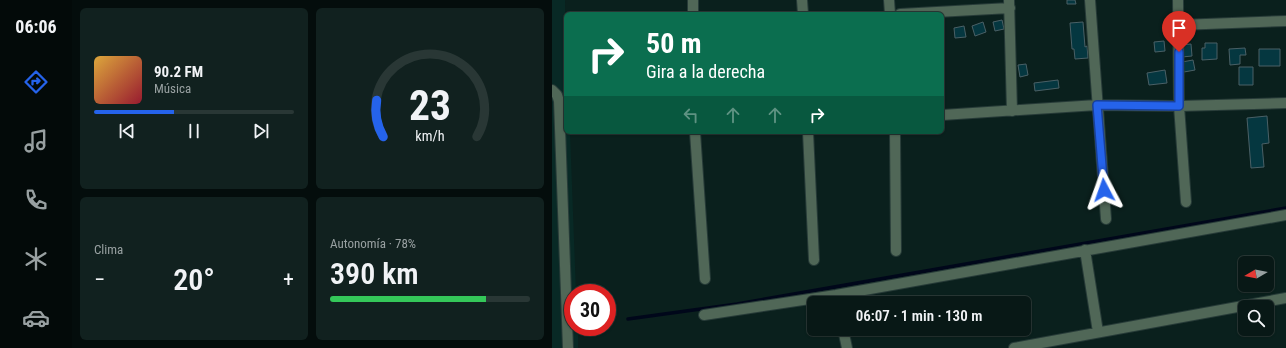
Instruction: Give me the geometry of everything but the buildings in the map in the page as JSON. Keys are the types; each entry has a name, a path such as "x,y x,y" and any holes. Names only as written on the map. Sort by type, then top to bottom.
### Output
{"street":[{"path":"693,0 693,12"},
{"path":"802,0 803,12"},
{"path":"889,0 890,12"},
{"path":"1090,0 1106,219"},
{"path":"1178,0 1179,106 1186,202"},
{"path":"922,12 1010,4 1012,111"},
{"path":"1179,25 1286,21"},
{"path":"553,92 560,101 568,348"},
{"path":"944,115 1097,105 1179,106 1286,103"},
{"path":"695,134 705,279"},
{"path":"808,134 814,260"},
{"path":"895,134 896,251"},
{"path":"852,296 1085,250 1286,215"},
{"path":"1085,250 1098,332"},
{"path":"1014,348 1029,347 1098,332 1286,298"},
{"path":"704,315 807,303"},
{"path":"844,336 847,348"}],"shaded area":[{"path":"552,0 565,0 564,134 570,134 576,284 564,284 564,336 578,336 578,348 552,348"}],"waterway":[{"path":"628,319 737,304 1286,208"}],"route":[{"path":"1104,190 1097,105 1179,106 1179,52"}]}
